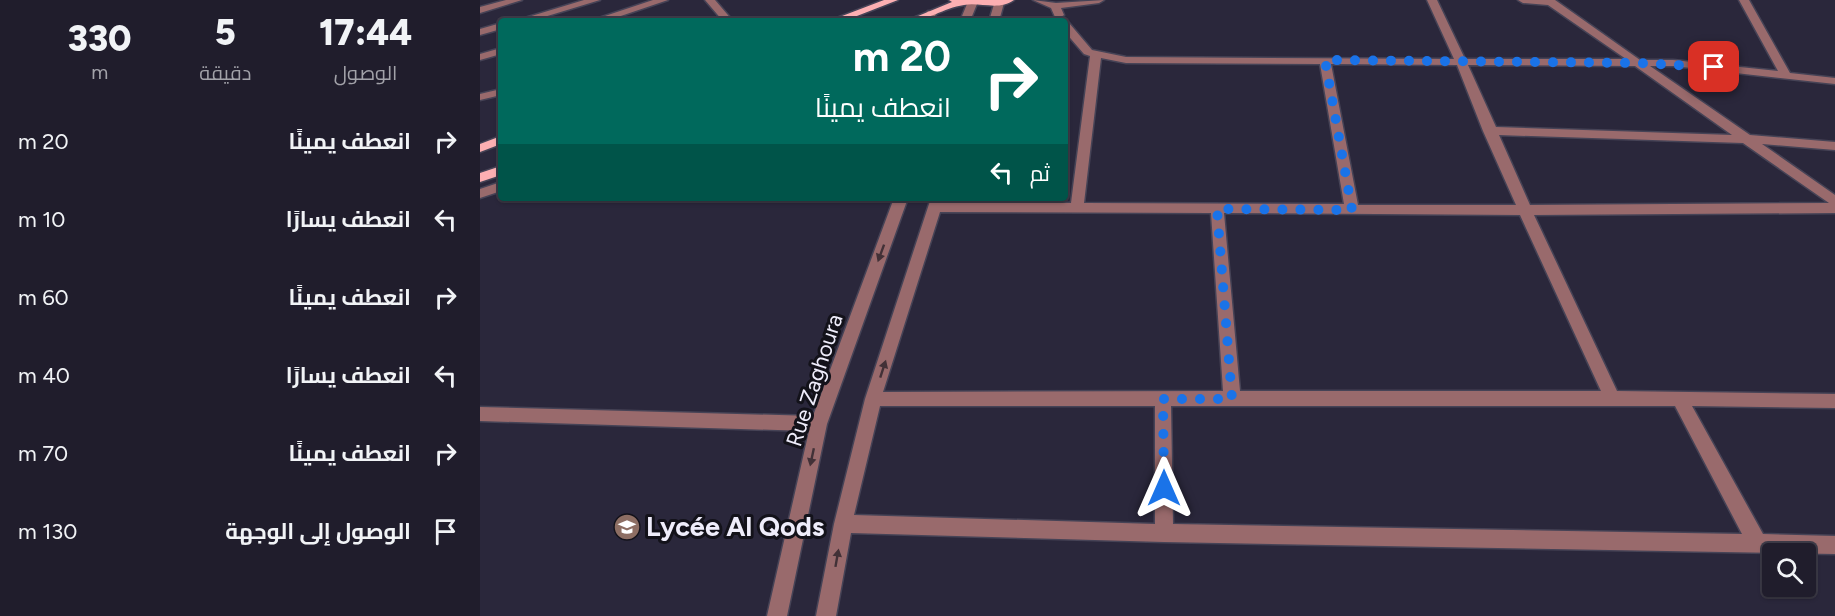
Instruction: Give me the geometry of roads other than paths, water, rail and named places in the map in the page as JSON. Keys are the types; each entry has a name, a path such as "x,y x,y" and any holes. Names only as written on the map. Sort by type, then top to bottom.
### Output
{"main road":[{"path":"842,18 893,0"},
{"path":"929,17 962,2 1004,1"},
{"path":"480,148 498,141"},
{"path":"480,178 498,171"}],"street":[{"path":"480,10 517,0"},
{"path":"531,18 595,0"},
{"path":"603,18 643,3 663,0"},
{"path":"725,18 713,4 729,0"},
{"path":"1038,0 1055,6 1099,0"},
{"path":"1432,0 1461,60 1489,131 1612,398"},
{"path":"1523,0 1550,1 1835,201"},
{"path":"1744,0 1786,75"},
{"path":"996,18 1004,1"},
{"path":"962,2 965,18"},
{"path":"1055,6 1061,18"},
{"path":"480,32 498,28"},
{"path":"1068,29 1088,52 1126,60 1461,60 1639,63 1835,81"},
{"path":"480,57 498,52"},
{"path":"1077,210 1096,55"},
{"path":"1325,60 1352,210"},
{"path":"480,97 498,93"},
{"path":"1489,131 1747,139 1835,146"},
{"path":"480,194 498,187"},
{"name":"Rue Zaghoura","path":"777,616 819,424 900,201"},
{"path":"826,616 843,524 873,399 936,202 1077,210 1835,208"},
{"path":"1217,209 1232,399"},
{"path":"873,399 1612,398 1835,401"},
{"path":"1163,399 1164,533"},
{"path":"1680,400 1757,543"},
{"path":"480,414 819,424"},
{"path":"843,524 1164,533 1835,544"}],"place":[{"name":"Lycée Al Qods","path":"627,527"}]}
